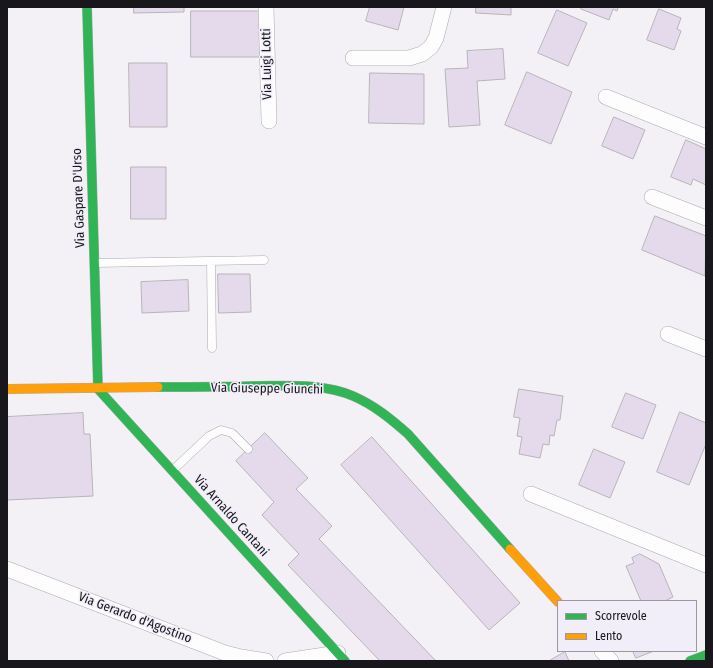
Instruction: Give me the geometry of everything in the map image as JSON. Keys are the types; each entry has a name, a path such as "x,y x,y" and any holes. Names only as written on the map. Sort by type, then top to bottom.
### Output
{"street":[{"name":"Via Gaspare D'Urso","path":"87,7 98,389"},
{"name":"Via Luigi Lotti","path":"266,7 269,121"},
{"path":"353,58 409,58 422,54 427,51 434,42 444,7"},
{"path":"606,97 706,137"},
{"path":"652,197 706,218"},
{"path":"668,334 706,349"},
{"name":"Via Giuseppe Giunchi","path":"7,389 308,386 337,391 362,400 381,411 408,434 557,601"},
{"name":"Via Arnaldo Cantani","path":"98,389 341,657"},
{"path":"531,494 706,566"},
{"name":"Via Gerardo d'Agostino","path":"7,569 225,652 241,657 266,661"},
{"path":"603,652 611,661"},
{"path":"690,661 706,655"},
{"path":"285,661 341,657"}],"lane":[{"path":"94,263 264,260"},
{"path":"211,261 212,348"},
{"path":"173,470 209,436 217,431 221,430 232,434 248,449"}],"building":[{"path":"134,7 184,7 184,12 134,13"},
{"path":"370,7 404,7 398,30 366,21"},
{"path":"476,7 511,7 511,15 476,13"},
{"path":"582,7 618,7 617,11 613,9 609,20 581,9"},
{"path":"659,9 681,18 677,29 681,31 674,50 647,40"},
{"path":"557,10 587,23 568,66 538,53"},
{"path":"191,11 260,11 260,57 191,57"},
{"path":"503,49 505,79 477,81 480,125 449,127 445,69 468,68 467,51"},
{"path":"129,63 167,63 167,127 130,127"},
{"path":"527,72 572,92 551,144 505,125"},
{"path":"370,73 424,74 424,124 369,123"},
{"path":"614,117 645,130 633,159 602,146"},
{"path":"686,140 706,149 706,185 693,179 691,185 671,177"},
{"path":"131,167 166,167 166,219 131,219"},
{"path":"655,216 706,236 705,276 642,250"},
{"path":"218,274 250,274 251,312 219,313"},
{"path":"188,280 189,311 142,313 141,282"},
{"path":"519,389 563,396 560,420 557,420 554,436 550,435 549,445 543,444 540,458 519,454 522,437 517,436 520,418 514,417"},
{"path":"626,393 656,405 643,439 612,427"},
{"path":"680,412 706,423 706,444 689,485 657,472"},
{"path":"83,413 84,434 90,434 93,496 7,500 7,417"},
{"path":"265,433 308,478 296,489 332,526 319,539 436,661 380,661 288,565 299,554 262,515 274,502 236,461"},
{"path":"372,437 520,603 489,630 341,465"},
{"path":"594,449 625,462 610,498 579,485"},
{"path":"640,554 659,564 673,597 667,600 641,600 626,566 634,563 632,558"},
{"path":"565,652 569,661 549,661"},
{"path":"633,652 651,652 636,658"}],"traffic: fast":[{"path":"87,7 98,389"},
{"path":"158,387 305,386 330,389 353,396 382,413 408,434 510,549"},
{"path":"98,389 345,661"},
{"path":"690,661 706,655"}],"traffic: slow":[{"path":"7,389 158,387"},
{"path":"510,549 557,601"}]}
